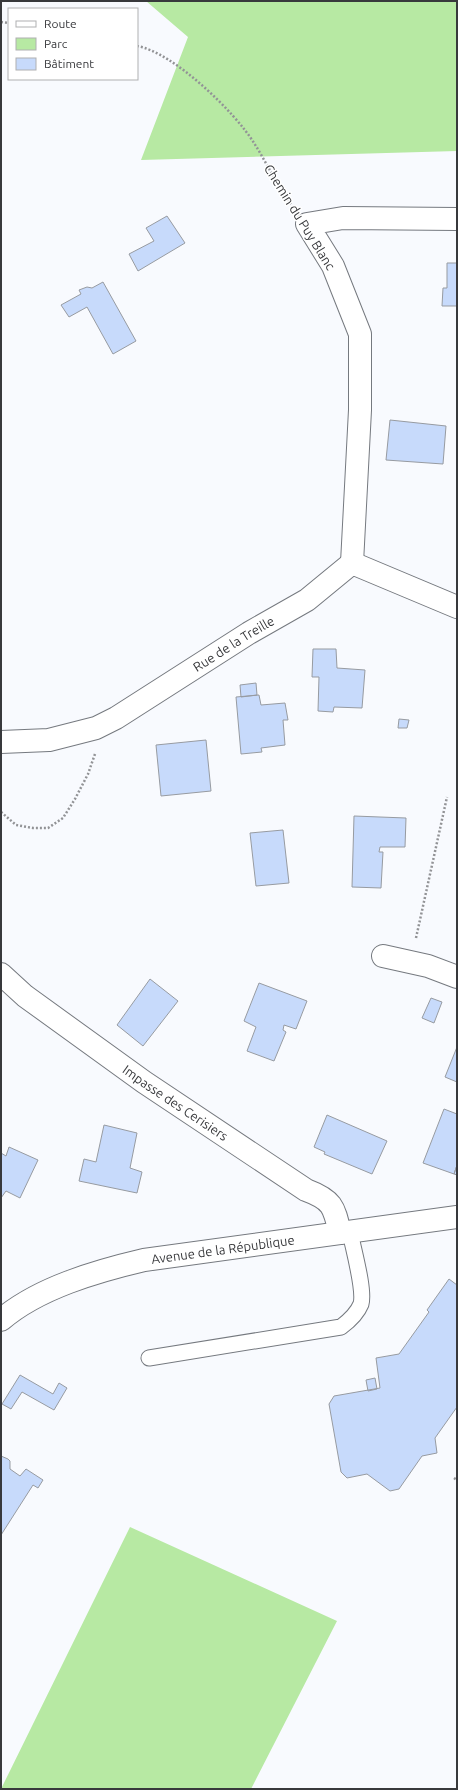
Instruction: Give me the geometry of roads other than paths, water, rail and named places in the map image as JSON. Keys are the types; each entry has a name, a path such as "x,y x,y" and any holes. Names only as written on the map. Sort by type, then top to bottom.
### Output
{"street":[{"name":"Chemin du Puy Blanc","path":"352,563 360,410 360,334 333,266 307,224 343,218 457,220"},
{"path":"352,563 457,607"},
{"name":"Rue de la Treille","path":"1,742 49,740 96,728 116,718 249,633 307,600 352,563"},
{"path":"383,956 428,966 457,977"},
{"name":"Impasse des Cerisiers","path":"1,974 25,996 144,1082 306,1190 321,1195 328,1200 345,1233"},
{"name":"Avenue de la République","path":"1,1320 11,1311 71,1281 104,1270 144,1260 457,1217"}],"lane":[{"path":"149,1358 341,1327 351,1320 361,1304 362,1292 345,1233"}]}
